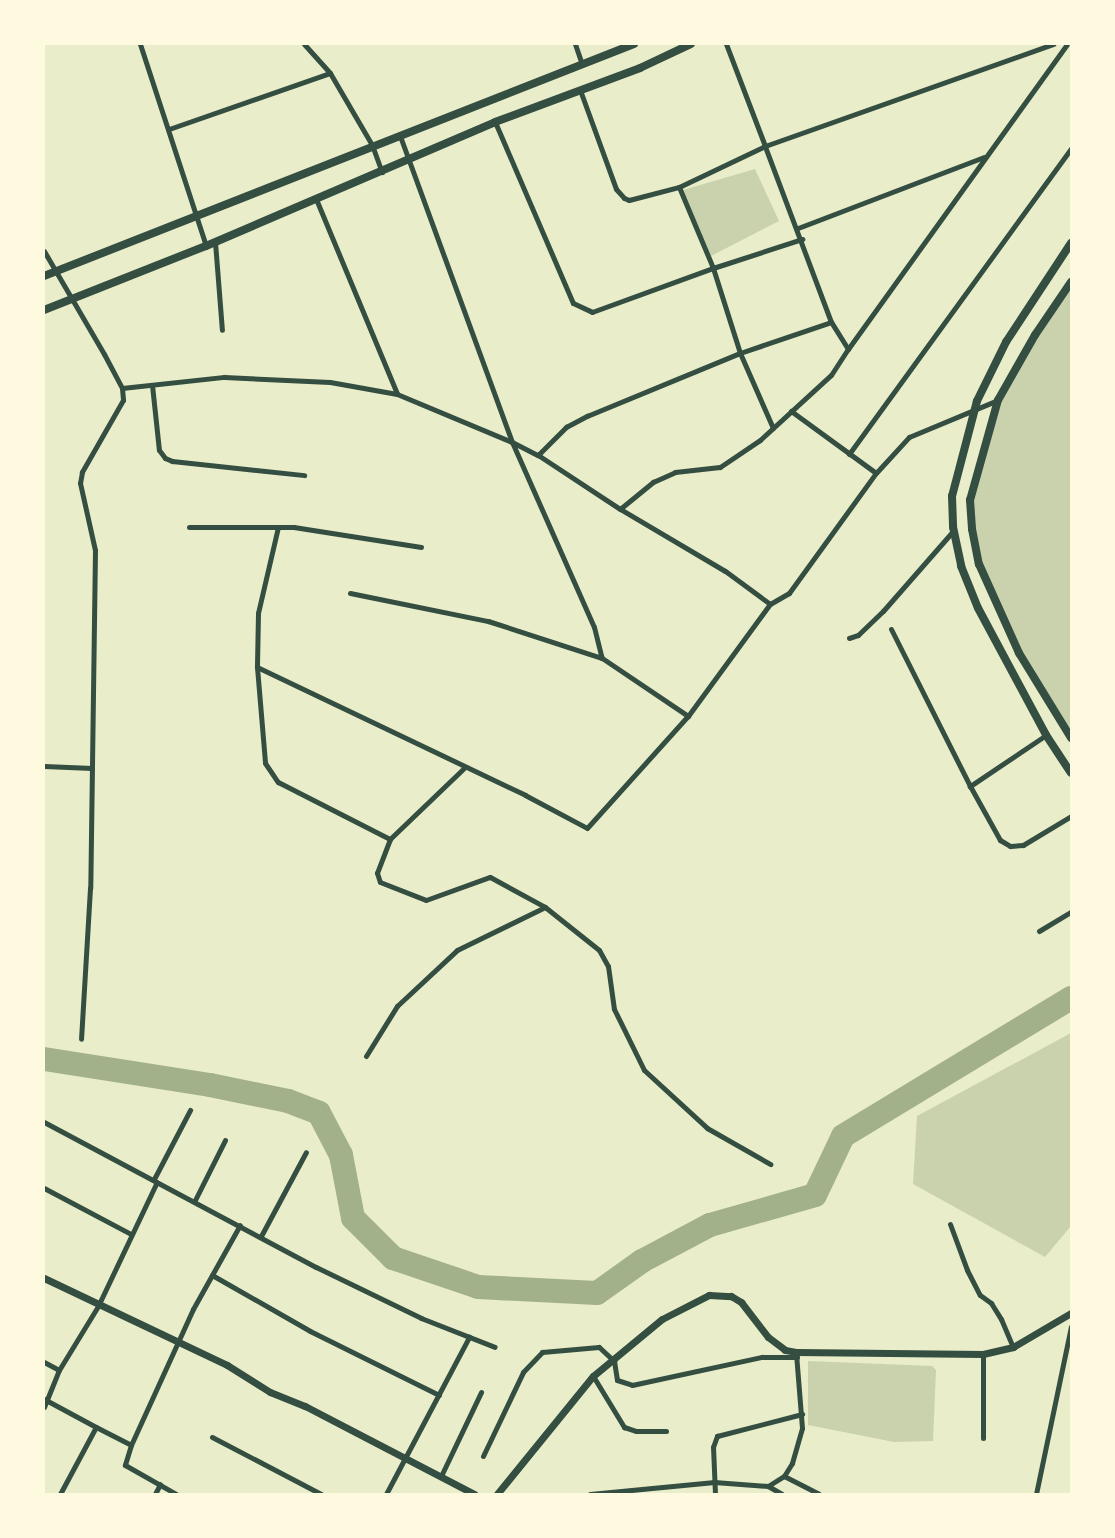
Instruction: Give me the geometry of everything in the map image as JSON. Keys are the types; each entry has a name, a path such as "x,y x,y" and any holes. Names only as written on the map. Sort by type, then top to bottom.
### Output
{"main road":[{"path":"44,276 195,218 372,145 400,136 634,44"},
{"path":"44,310 206,246 495,122 640,68 691,44"},
{"path":"1071,243 1006,342 974,411 952,496 954,530 961,566 978,608 1046,734 1071,773"},
{"path":"1071,282 1035,335 998,400 973,480 970,500 979,564 1019,654 1071,738"}],"street":[{"path":"140,44 169,129 195,218 206,246"},
{"path":"575,44 582,64"},
{"path":"726,44 798,228 831,322 848,349"},
{"path":"580,89 616,189 624,198 629,200 679,187 765,146 1053,44"},
{"path":"620,509 653,482 675,472 720,467 773,428 831,375 985,156 1067,44"},
{"path":"309,45 330,73 372,145 382,172"},
{"path":"169,129 330,73"},
{"path":"495,122 573,303 592,312 713,268 802,239"},
{"path":"400,136 512,442 594,627 602,658"},
{"path":"849,454 1071,148"},
{"path":"798,228 985,156"},
{"path":"679,187 713,268 740,353 773,428"},
{"path":"316,200 397,394"},
{"path":"215,242 222,330"},
{"path":"44,251 54,272 74,298 122,388 123,400 82,472 80,483 96,550 90,888 81,1039"},
{"path":"538,455 573,424 740,353 831,322"},
{"path":"122,388 233,377 330,382 397,394 512,442 538,455 620,509 725,571 770,604"},
{"path":"152,385 159,450 165,458 172,461 304,475"},
{"path":"257,668 464,768 525,794 587,828 688,716 770,604 788,592 876,473 909,437 998,400"},
{"path":"792,412 876,473"},
{"path":"189,527 278,527 421,547"},
{"path":"278,527 258,612 257,668 265,763 278,782 390,839"},
{"path":"849,638 858,635 883,612 954,530"},
{"path":"350,593 488,621 602,658 688,716"},
{"path":"892,629 970,786 1000,840 1010,846 1022,845 1071,816"},
{"path":"970,786 1046,734"},
{"path":"44,766 92,768"},
{"path":"464,768 390,839 377,874 380,882 426,900 490,877 545,908 599,950 608,966 614,1009 644,1070 707,1128 770,1164"},
{"path":"366,1056 397,1006 458,950 545,908"},
{"path":"1040,932 1071,912"},
{"path":"44,1407 45,1400 59,1370 98,1306 190,1110"},
{"path":"44,1122 395,1305 495,1347"},
{"path":"195,1200 225,1140"},
{"path":"261,1236 306,1152"},
{"path":"44,1188 132,1234"},
{"path":"950,1224 967,1270 980,1295 990,1303 1001,1319 1013,1347"},
{"path":"176,1494 125,1466 131,1445 178,1344 212,1275 240,1225"},
{"path":"212,1275 310,1331 439,1395"},
{"path":"44,1278 98,1306 227,1365 270,1392 305,1406 404,1460 441,1476 474,1494"},
{"path":"497,1494 593,1376 614,1361 662,1319 709,1296 731,1296 741,1302 768,1336 785,1350 796,1354"},
{"path":"483,1456 522,1372 542,1352 594,1345 606,1350 614,1361 614,1374 621,1384 642,1385 762,1356 796,1354 983,1354 1013,1347 1071,1313"},
{"path":"1036,1494 1071,1327"},
{"path":"386,1494 469,1337"},
{"path":"768,1486 784,1476 798,1446 802,1414 796,1354"},
{"path":"983,1354 983,1438"},
{"path":"44,1362 59,1370"},
{"path":"593,1376 624,1427 636,1431 666,1431"},
{"path":"441,1476 482,1392"},
{"path":"45,1400 131,1445"},
{"path":"714,1494 714,1447 717,1436 802,1414"},
{"path":"60,1494 96,1427"},
{"path":"212,1437 321,1494"},
{"path":"784,1476 819,1494"},
{"path":"590,1494 714,1482 768,1486 782,1494"},
{"path":"155,1494 160,1484"}],"green space":[{"path":"755,169 779,221 711,256 683,190"},
{"path":"1071,282 1071,738 1019,653 979,564 970,500 998,400"},
{"path":"1071,1033 1071,1226 1045,1257 913,1184 917,1116"},
{"path":"808,1361 932,1366 936,1370 933,1441 894,1442 808,1425"}],"waterway":[{"path":"44,1059 210,1085 288,1101 319,1113 341,1155 353,1218 393,1258 478,1287 597,1293 642,1261 710,1225 815,1195 843,1136 1071,998"}]}
